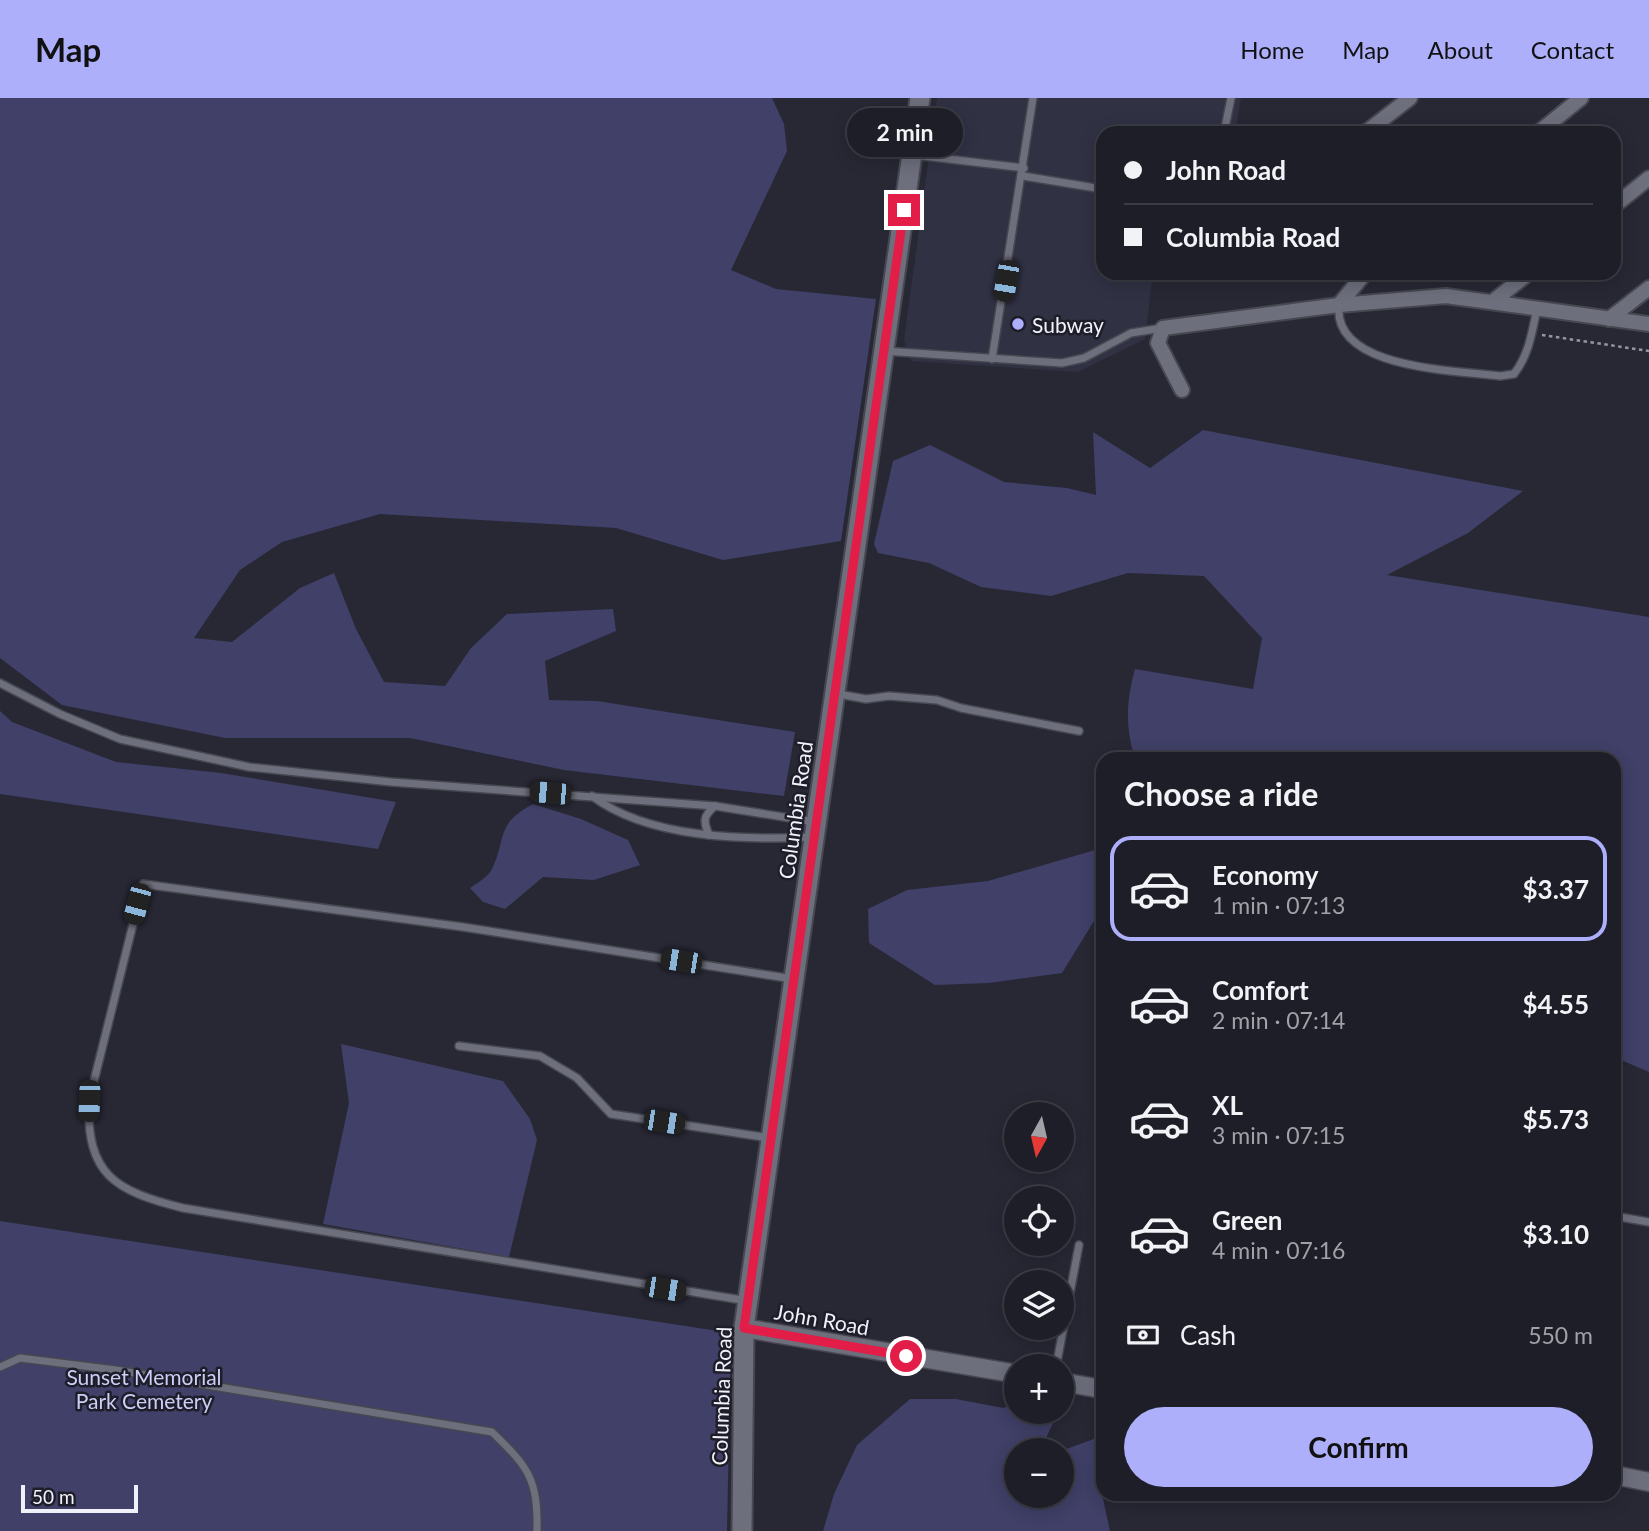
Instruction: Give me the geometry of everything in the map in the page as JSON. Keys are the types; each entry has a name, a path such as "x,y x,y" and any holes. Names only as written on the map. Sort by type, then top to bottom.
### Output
{"main road":[{"name":"Columbia Road","path":"742,1531 744,1328 920,98"}],"street":[{"path":"1374,126 1410,98"},
{"path":"1547,126 1581,98"},
{"path":"1621,200 1649,178"},
{"path":"1339,305 1359,280"},
{"path":"1492,302 1520,280"},
{"path":"1609,319 1649,288"},
{"path":"1182,390 1158,343 1163,328 1339,305 1447,296 1649,324"},
{"name":"John Road","path":"744,1328 1004,1372"},
{"path":"1074,1384 1096,1388"},
{"path":"1621,1476 1649,1482"}],"lane":[{"path":"992,359 1024,172 1033,98"},
{"path":"1225,126 1231,98"},
{"path":"912,155 1024,172 1096,188"},
{"path":"1339,305 1338,317 1345,333 1381,359 1500,376 1514,374 1521,365 1537,309"},
{"path":"884,351 1062,363 1084,358 1131,333 1163,328"},
{"path":"0,683 60,714 120,739 249,767 391,782 715,806 815,830"},
{"path":"834,694 866,699 889,696 937,700 961,708 1079,731"},
{"path":"592,795 610,809 673,828 709,835 752,839 815,830"},
{"path":"709,835 704,822 706,813 715,806"},
{"path":"748,1301 197,1210 138,1196 116,1182 97,1162 88,1133 89,1101 143,884 463,927 793,979"},
{"path":"459,1046 540,1056 577,1078 611,1114 771,1138"},
{"path":"1621,1217 1649,1222"},
{"path":"1058,1354 1079,1245"},
{"path":"0,1367 20,1358 116,1370 492,1432 527,1466 538,1505 537,1531"}],"path":[{"path":"1532,333 1649,351"}],"shaded area":[{"path":"937,98 1241,98 1236,126 1096,126 1096,280 1152,280 1145,339 1078,372 911,361 904,340"}],"green space":[{"path":"0,98 772,98 784,124 787,151 731,270 776,289 876,299 841,541 723,560 616,528 380,514 282,542 240,570 194,638 232,642 300,588 334,573 356,629 384,682 445,686 471,648 507,614 613,609 616,631 545,661 549,700 597,701 795,732 784,796 564,770 410,738 225,738 62,705 0,658"},
{"path":"1203,430 1523,491 1468,533 1387,575 1649,617 1649,1072 1621,1060 1621,752 1133,752 1128,721 1130,690 1135,669 1253,689 1262,638 1204,576 1128,573 1051,596 981,587 929,563 878,553 874,544 893,461 930,445 1004,482 1067,488 1096,495 1093,432 1150,468"},
{"path":"0,711 12,722 116,762 221,773 396,802 378,849 0,794"},
{"path":"533,804 581,819 628,840 640,865 594,880 543,877 505,909 483,902 470,888 492,869 507,825"},
{"path":"1096,850 1096,918 1062,973 989,983 935,985 869,943 868,909 907,890 988,881"},
{"path":"341,1044 503,1081 530,1119 537,1140 509,1257 323,1224 349,1103"},
{"name":"Sunset Memorial Park Cemetery","path":"0,1221 731,1333 727,1531 0,1531"},
{"path":"910,1399 956,1399 1004,1408 1004,1424 1052,1424 1047,1438 1004,1438 1004,1508 1074,1508 1074,1446 1096,1438 1096,1501 1104,1501 1110,1531 823,1531 834,1494 857,1445"}],"place":[{"name":"Subway","path":"1018,324"}],"route":[{"path":"904,210 744,1328 906,1356"}]}
